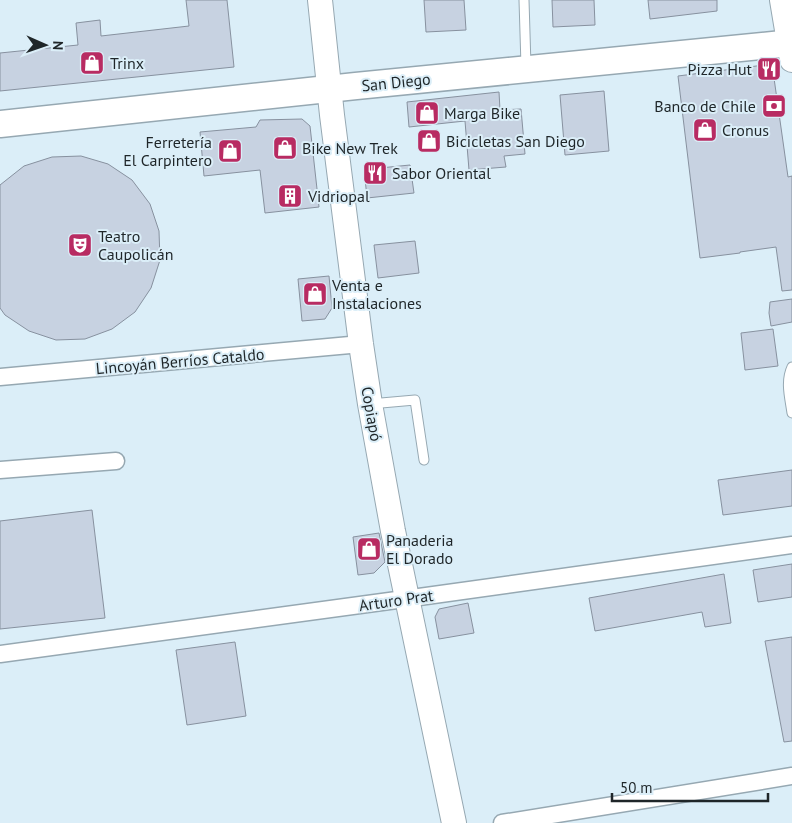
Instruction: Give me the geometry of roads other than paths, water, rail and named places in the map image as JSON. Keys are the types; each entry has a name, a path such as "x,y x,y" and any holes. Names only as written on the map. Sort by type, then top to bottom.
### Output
{"main road":[{"name":"San Diego","path":"0,124 526,69 632,63 791,49"}],"street":[{"name":"Copiapó","path":"320,0 329,89 370,404 407,599 454,823"},
{"path":"782,0 791,49"},
{"name":"Lincoyán Berríos Cataldo","path":"0,377 361,344"},
{"path":"0,470 116,461"},
{"name":"Arturo Prat","path":"0,654 792,545"},
{"path":"502,823 792,776"}],"lane":[{"path":"524,0 526,69"},
{"path":"792,367 788,376 788,383 792,413"},
{"path":"370,404 416,400 424,460"}],"place":[{"name":"Trinx","path":"92,63"},
{"name":"Pizza Hut","path":"769,69"},
{"name":"Banco de Chile","path":"774,106"},
{"name":"Marga Bike","path":"427,113"},
{"name":"Cronus","path":"705,130"},
{"name":"Bicicletas San Diego","path":"429,141"},
{"name":"Bike New Trek","path":"285,148"},
{"name":"Ferretería El Carpintero","path":"230,151"},
{"name":"Sabor Oriental","path":"375,173"},
{"name":"Vidriopal","path":"290,196"},
{"name":"Teatro Caupolicán","path":"80,245"},
{"name":"Venta e Instalaciones","path":"315,294"},
{"name":"Panaderia El Dorado","path":"369,549"}]}
